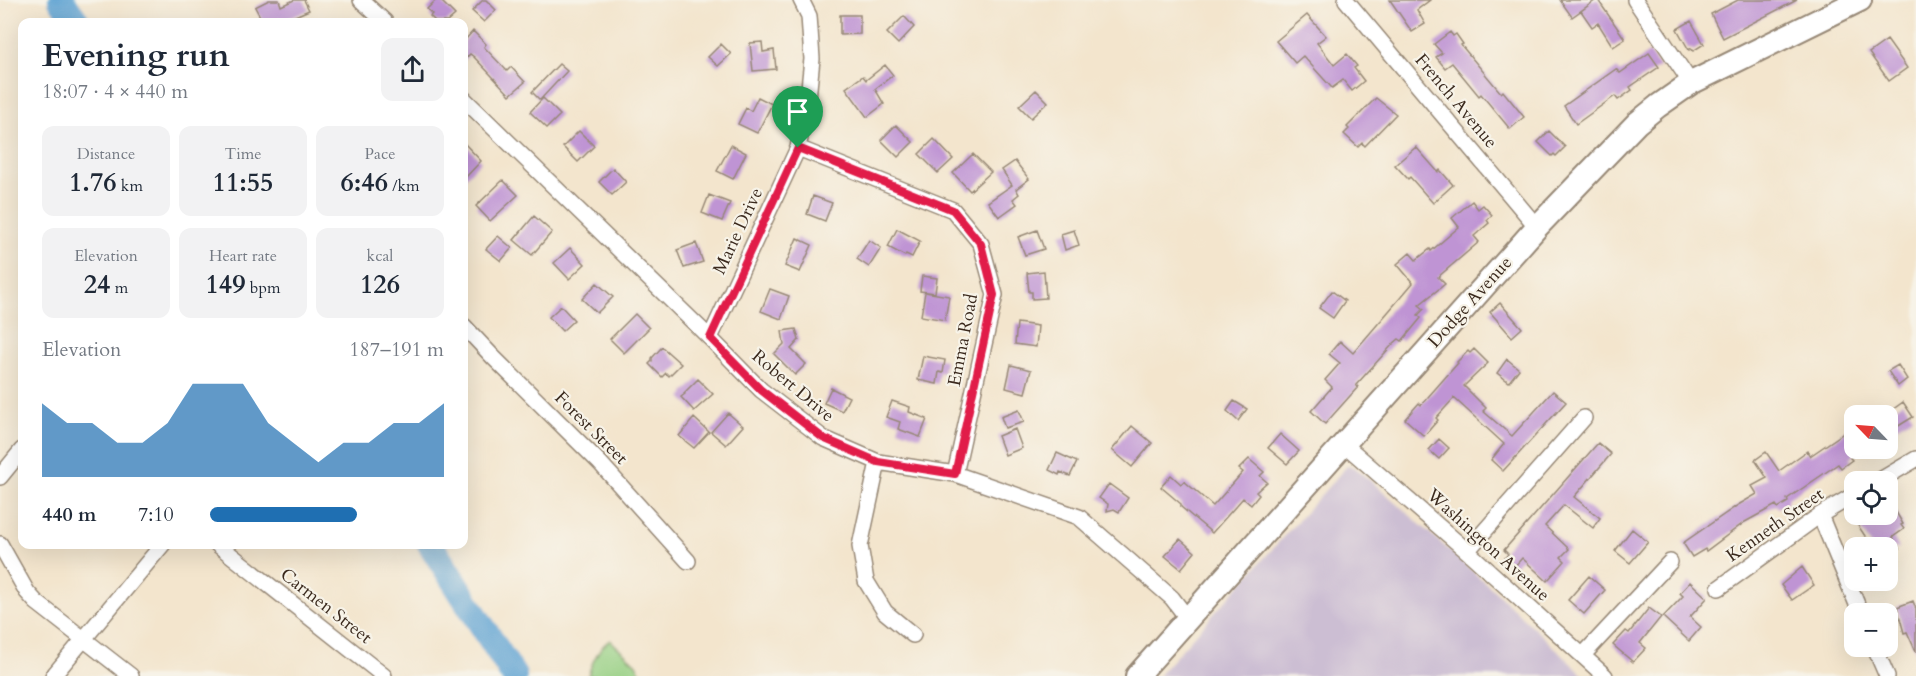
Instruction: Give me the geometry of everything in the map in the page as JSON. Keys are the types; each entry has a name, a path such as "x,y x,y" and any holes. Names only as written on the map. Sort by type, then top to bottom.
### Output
{"main road":[{"name":"Dodge Avenue","path":"1137,676 1537,227 1637,123 1691,83 1860,0"}],"street":[{"path":"361,0 381,18"},
{"name":"Marie Drive","path":"710,338 798,148 808,98 812,60 809,16 801,0"},
{"name":"French Avenue","path":"1346,0 1537,227"},
{"path":"1635,0 1691,83"},
{"name":"Robert Drive","path":"468,103 761,390 823,438 878,462 955,474 1079,517 1172,598 1188,619"},
{"name":"Emma Road","path":"798,148 953,210 981,244 994,295 955,474"},
{"name":"Forest Street","path":"468,330 600,463 688,561"},
{"path":"1467,551 1584,418"},
{"name":"Washington Avenue","path":"1344,444 1605,676"},
{"path":"0,477 18,455"},
{"path":"1896,471 1916,459"},
{"path":"878,462 860,546 866,582 885,612 914,635"},
{"name":"Kenneth Street","path":"1719,588 1820,515 1844,501"},
{"path":"1820,515 1856,603"},
{"path":"0,544 27,592 36,602 131,676"},
{"path":"53,676 159,549"},
{"name":"Carmen Street","path":"223,549 384,676"},
{"path":"1583,656 1670,562"},
{"path":"1879,657 1887,676"}],"shaded area":[{"path":"1348,465 1355,468 1385,493 1499,595 1584,676 1158,676"}],"green space":[{"path":"610,640 636,664 642,676 588,676 596,656"}],"building":[{"path":"269,0 279,0 281,6 294,0 304,0 309,10 290,18 261,18 255,7"},
{"path":"436,0 440,0 455,15 452,18 432,18 430,16 432,14 427,9"},
{"path":"483,0 486,0 496,10 484,22 472,11"},
{"path":"1390,0 1430,0 1417,10 1425,24 1412,32"},
{"path":"1560,0 1596,0 1572,17"},
{"path":"1596,0 1625,39 1613,47 1598,23 1592,27 1581,11"},
{"path":"1738,0 1797,0 1723,38 1711,14"},
{"path":"840,15 860,15 860,34 840,35"},
{"path":"1307,15 1326,36 1317,43 1334,65 1347,54 1357,66 1354,68 1364,81 1352,91 1343,80 1332,88 1303,56 1295,63 1276,41"},
{"path":"904,16 914,27 898,44 887,33"},
{"path":"1691,21 1704,44 1693,51 1691,48 1689,50 1677,29"},
{"path":"473,31 486,44 484,47 507,71 511,67 525,82 510,95 474,57 470,54 468,56 468,37"},
{"path":"1450,32 1453,36 1456,34 1463,44 1461,45 1524,117 1510,129 1452,63 1445,68 1436,57 1442,53 1434,44"},
{"path":"1887,40 1907,68 1889,81 1869,53"},
{"path":"762,42 763,52 774,50 776,69 753,71 750,43"},
{"path":"721,44 731,54 718,66 708,57"},
{"path":"1649,53 1659,67 1630,87 1632,90 1618,100 1615,96 1576,124 1564,106 1616,69 1620,73"},
{"path":"559,64 567,71 540,100 532,92"},
{"path":"885,65 893,75 875,89 884,104 867,117 846,88 863,76 866,80"},
{"path":"1036,90 1048,102 1031,118 1019,106"},
{"path":"758,97 772,104 757,133 738,124 746,108 751,111"},
{"path":"543,98 560,115 547,128 530,112"},
{"path":"1376,98 1396,114 1365,146 1362,143 1358,147 1344,134 1349,129 1347,127"},
{"path":"896,125 913,142 898,157 881,140"},
{"path":"579,131 594,146 578,162 563,147"},
{"path":"1549,131 1565,147 1556,156 1554,154 1552,156 1538,142"},
{"path":"934,139 953,159 938,173 919,154"},
{"path":"731,145 746,153 733,179 717,171"},
{"path":"468,147 481,161 468,175"},
{"path":"1416,147 1453,185 1433,203 1410,177 1408,179 1395,165"},
{"path":"973,154 991,172 970,191 953,173"},
{"path":"1015,161 1029,179 1016,189 1019,194 1013,199 1017,204 999,217 988,202 1012,185 1002,170"},
{"path":"613,168 626,182 612,195 599,182"},
{"path":"503,180 518,195 490,221 476,206"},
{"path":"709,195 730,203 722,221 702,213"},
{"path":"813,196 832,203 825,221 807,214"},
{"path":"1472,201 1478,209 1483,205 1492,215 1487,220 1489,223 1474,236 1479,242 1438,277 1445,284 1419,305 1424,309 1418,315 1421,318 1402,341 1399,339 1393,344 1325,424 1311,411 1332,387 1325,380 1340,363 1329,354 1340,341 1353,353 1413,283 1397,264 1410,253 1416,260 1430,249 1431,251 1459,227 1452,218"},
{"path":"534,216 552,232 532,255 514,240"},
{"path":"897,229 920,241 912,257 888,247"},
{"path":"1037,230 1044,249 1025,255 1018,237"},
{"path":"1074,230 1079,245 1065,250 1061,234"},
{"path":"498,236 512,248 501,261 486,249"},
{"path":"797,238 812,245 800,272 785,266"},
{"path":"869,240 881,248 869,267 857,259"},
{"path":"696,243 703,262 684,268 677,250"},
{"path":"570,248 585,264 569,279 554,263"},
{"path":"1044,271 1046,298 1032,299 1027,273"},
{"path":"922,276 937,278 935,293 920,291"},
{"path":"597,283 613,297 597,313 582,299"},
{"path":"770,289 789,296 781,319 761,311"},
{"path":"1332,291 1345,301 1333,318 1319,308"},
{"path":"925,292 949,296 945,320 921,316"},
{"path":"1500,303 1522,328 1512,337 1490,312"},
{"path":"561,306 574,320 562,331 549,317"},
{"path":"635,314 649,328 624,353 610,339"},
{"path":"1017,323 1038,326 1036,347 1015,344"},
{"path":"796,329 799,340 791,349 806,364 795,375 774,354 784,344 782,331"},
{"path":"662,347 681,364 669,376 666,373 662,377 649,364"},
{"path":"1474,349 1488,363 1464,386 1486,408 1483,411 1512,436 1553,391 1566,402 1503,471 1491,460 1504,444 1454,398 1424,436 1405,419 1419,403 1421,405 1457,362 1468,351 1470,353"},
{"path":"923,356 945,360 943,373 939,372 937,384 918,380"},
{"path":"1507,359 1519,369 1509,382 1497,373"},
{"path":"1011,365 1031,370 1025,393 1006,388"},
{"path":"1898,365 1907,379 1898,386 1888,371"},
{"path":"698,379 713,394 694,411 681,397"},
{"path":"831,388 849,397 842,411 824,403"},
{"path":"892,401 910,407 909,412 927,419 920,437 898,429 900,422 886,417"},
{"path":"1234,401 1247,409 1238,421 1227,411"},
{"path":"1903,402 1913,417 1898,426 1898,406"},
{"path":"1019,410 1024,422 1005,428 1001,417"},
{"path":"728,413 743,426 726,445 711,432"},
{"path":"694,418 709,432 694,448 679,436"},
{"path":"1132,426 1152,443 1132,467 1112,450"},
{"path":"1015,429 1022,448 1005,455 998,436"},
{"path":"1844,433 1844,459 1852,460 1841,468 1838,464 1787,499 1788,502 1778,508 1776,505 1745,522 1706,551 1705,549 1692,557 1683,543 1757,494 1752,486 1767,478 1755,460 1766,452 1779,471 1807,451 1810,456"},
{"path":"1280,434 1299,451 1287,464 1268,448"},
{"path":"1439,439 1449,448 1439,459 1429,450"},
{"path":"1598,443 1611,454 1574,497 1600,518 1593,528 1564,505 1545,526 1569,549 1561,557 1565,561 1547,581 1522,558 1514,567 1504,559 1508,554 1504,550"},
{"path":"1057,453 1077,462 1070,476 1060,472 1059,475 1049,470"},
{"path":"1249,459 1264,472 1260,476 1267,482 1256,492 1259,495 1251,505 1243,498 1212,533 1161,487 1171,475 1181,484 1184,481 1213,506 1243,472 1239,469"},
{"path":"1109,484 1128,498 1119,512 1114,509 1107,511 1108,504 1099,498"},
{"path":"1898,516 1903,524 1901,525 1904,529 1893,537 1866,537 1858,525 1898,525"},
{"path":"1632,529 1648,542 1630,563 1615,551"},
{"path":"1180,539 1195,552 1181,569 1165,556"},
{"path":"1802,567 1814,585 1792,600 1781,585"},
{"path":"1589,576 1605,590 1584,614 1568,600"},
{"path":"1690,582 1707,598 1690,617 1701,627 1689,641 1663,617 1683,596 1680,593"},
{"path":"1913,601 1916,609 1916,652 1907,632 1904,633 1898,607"},
{"path":"1649,608 1661,617 1640,643 1646,648 1633,662 1613,645 1626,631 1629,633"}],"waterway":[{"path":"61,0 74,18"},
{"path":"433,549 514,676"}],"route":[{"path":"798,148 953,210 981,244 994,295 955,474 878,462 823,438 761,390 710,338 798,148"}]}
